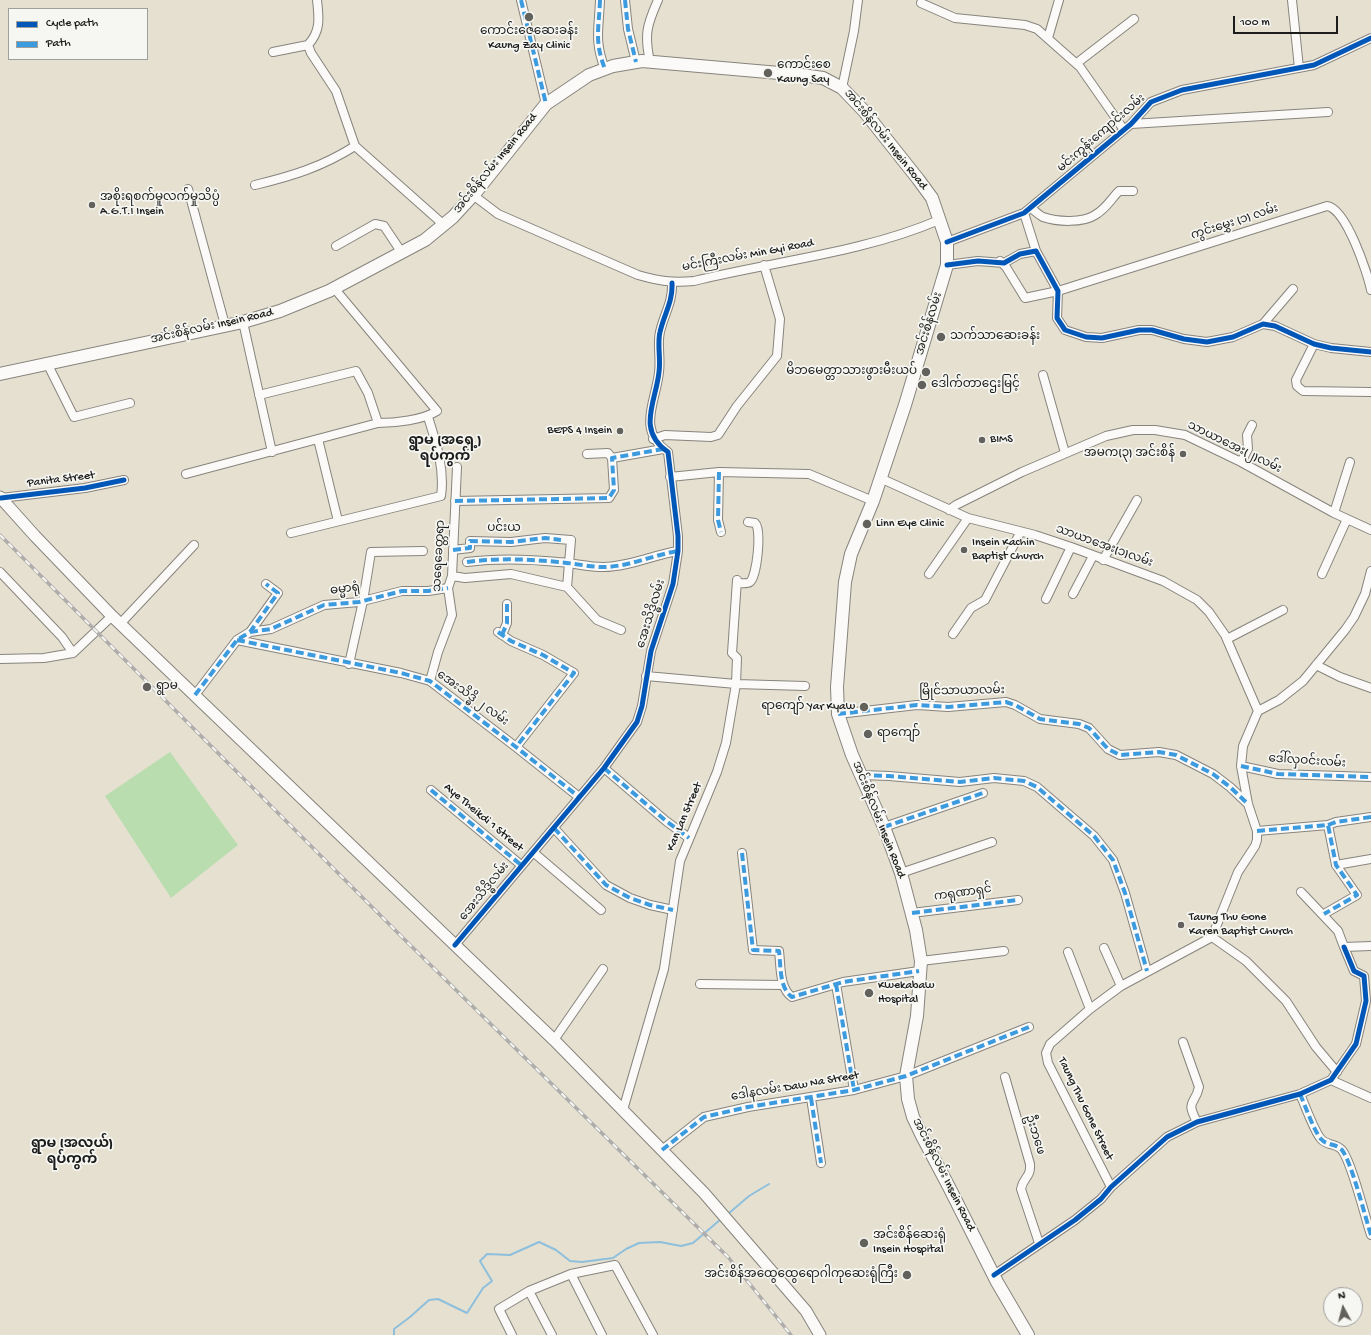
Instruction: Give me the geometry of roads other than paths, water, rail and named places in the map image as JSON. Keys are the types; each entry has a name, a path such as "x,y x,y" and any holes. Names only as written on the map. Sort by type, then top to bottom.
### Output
{"main road":[{"name":"အင်းစိန်လမ်း Insein Road","path":"0,374 243,322 280,311 334,288 425,240 444,224 473,195 546,104 584,78 605,69 636,62 802,74 823,78 842,88 864,111 932,198 939,220"},
{"name":"အင်းစိန်လမ်း","path":"897,428 947,265 947,242 939,220"},
{"name":"အင်းစိန်လမ်း Insein Road","path":"897,428 873,501 852,554 844,582 837,687 838,714 852,755 884,827 901,873 916,930 920,966 917,1016 906,1076 908,1100 922,1136 994,1275 1028,1335"},
{"path":"0,497 35,536 116,620 554,1040 623,1110 726,1219 806,1310 820,1335"}],"street":[{"path":"273,52 308,45 317,34 320,22 317,0"},
{"path":"521,0 546,104"},
{"path":"600,0 597,35 600,55 605,69"},
{"path":"625,0 628,29 636,62"},
{"path":"650,62 645,41 649,21 658,0"},
{"path":"842,88 854,31 858,0"},
{"path":"1048,38 1059,0"},
{"path":"1292,0 1299,68"},
{"path":"921,3 955,18 1025,25 1037,29 1077,63 1128,127 1328,112"},
{"path":"1077,63 1134,19"},
{"name":"မင်းကွန်းကျောင်းလမ်း","path":"947,242 1028,210 1128,127 1151,102 1182,90 1314,65 1371,38"},
{"path":"308,45 311,53 336,91 355,146 444,224"},
{"path":"255,185 296,175 317,167 333,160 355,146"},
{"path":"188,189 225,325"},
{"path":"1028,210 1050,219 1082,219 1094,216 1106,207 1119,191 1133,191"},
{"name":"မင်းကြီးလမ်း Min Gyi Road","path":"473,195 498,214 638,275 672,283 694,281 880,240 915,230 939,220"},
{"name":"ကွင်းမွှေး (၁) လမ်း","path":"1058,291 1327,206 1335,211 1350,232 1367,271 1371,290"},
{"path":"1028,210 1036,251 1058,291 1057,318 1065,330 1086,337 1102,338 1139,330 1152,330 1184,339 1207,342 1233,337 1263,324 1293,289"},
{"path":"336,246 375,224 384,226 402,253"},
{"path":"947,265 978,261 1000,261 1004,263 1020,254 1036,251"},
{"path":"1000,261 1006,267 1024,298 1058,291"},
{"path":"672,283 673,296 659,334 659,373 650,413 650,427 653,439 664,435 711,437 718,435 737,406 777,356 780,319 764,265"},
{"path":"186,474 378,423 391,423 428,417 437,411 334,288"},
{"path":"243,322 272,452"},
{"path":"1263,324 1275,326 1314,344 1331,348 1371,352"},
{"path":"1314,344 1296,380 1297,386 1303,391 1371,392"},
{"path":"47,363 74,417 130,403"},
{"path":"259,394 356,371 368,394 378,423"},
{"path":"1043,375 1065,453"},
{"path":"291,533 441,496 443,481 436,445 428,417"},
{"path":"1241,462 1248,449 1247,435 1252,425"},
{"name":"သာယာအေး(၂)လမ်း","path":"949,510 956,505 1015,476 1106,436 1133,430 1155,430 1184,435 1241,462 1334,513 1371,530"},
{"path":"318,439 338,521"},
{"name":"အေးသိဒ္ဓိလမ်း","path":"455,945 520,865 554,828 604,768 637,722 642,706 651,651 673,584 678,551 678,536 668,452 653,439"},
{"path":"612,458 663,449"},
{"path":"455,501 610,498 614,490 612,458 608,453 587,454"},
{"path":"1334,513 1350,462"},
{"name":"သရေခေတ္တရာ","path":"430,681 438,652 452,615 448,588 452,576 457,467"},
{"path":"670,477 719,472 809,474 873,501"},
{"path":"719,472 718,520 721,532"},
{"name":"သာယာအေး(၁)လမ်း","path":"880,478 968,518 1020,533 1035,535 1071,547 1163,581 1197,600 1214,619 1227,639 1258,711"},
{"name":"Panita Street","path":"0,497 85,488 124,480"},
{"path":"1103,560 1137,500"},
{"path":"929,574 968,518"},
{"path":"1322,574 1347,519"},
{"name":"Kan Lan Street","path":"623,1110 664,970 680,861 717,772 726,743 736,684 737,658 732,653 737,582 748,583 751,581 756,568 759,530 756,523 748,522"},
{"path":"953,634 971,608 985,600 1020,533"},
{"name":"ပင်းယ","path":"453,550 470,548 470,541 511,542 545,538 571,540 569,563"},
{"path":"0,660 44,658 73,653 116,620 194,545"},
{"path":"1046,599 1071,547"},
{"path":"350,664 371,552 422,551"},
{"path":"467,562 494,558 527,559 603,567 623,564 678,551"},
{"path":"1073,594 1093,556"},
{"path":"567,587 569,563"},
{"path":"1337,1072 1316,1047 1286,1001 1246,961 1212,937 1238,872 1255,846 1257,830 1248,804 1242,766 1243,746 1258,711 1279,700 1297,686 1345,630 1368,595 1371,571"},
{"path":"0,572 62,637 73,653"},
{"path":"452,576 465,578 511,574 567,587 597,620 621,630"},
{"path":"195,695 237,640 250,632 278,593 266,584"},
{"name":"ဓမ္မာရုံ","path":"250,632 271,629 324,605 363,601 402,591 428,591 448,588"},
{"path":"507,604 507,623 500,633 511,641 543,655 574,673 516,747"},
{"path":"1227,639 1283,610"},
{"name":"အေးသိဒ္ဓိ ၂ လမ်း","path":"237,640 350,664 402,673 430,681 579,797"},
{"path":"1316,665 1340,677 1371,688"},
{"path":"646,676 736,684 805,686"},
{"name":"မြိုင်သာယာလမ်း","path":"838,714 918,705 948,707 1006,702 1015,705 1040,719 1080,724 1089,728 1108,749 1120,755 1159,752 1176,755 1213,774 1248,804"},
{"name":"ဒေါ်လှဝင်းလမ်း","path":"1242,766 1278,774 1371,777"},
{"path":"604,768 666,821 689,838"},
{"path":"862,775 960,782 994,778 1024,780 1037,788 1094,836 1112,860 1125,893 1147,972"},
{"name":"Aye Theikdi 1 Street","path":"431,790 520,865"},
{"path":"884,827 983,793"},
{"path":"1257,830 1278,830 1328,825 1336,822 1371,817"},
{"path":"1324,914 1357,895 1336,865 1328,825"},
{"path":"554,828 606,885 630,898 650,906 673,910"},
{"path":"901,873 992,842"},
{"path":"533,852 601,910"},
{"path":"742,853 754,950 779,951 783,985 787,993 792,997 836,984 920,966 1004,951"},
{"path":"1336,865 1371,859"},
{"path":"994,1275 1075,1220 1101,1199 1167,1137 1197,1122 1300,1094 1330,1080 1337,1072 1356,1044 1368,1001 1364,976 1354,971 1338,932 1324,914 1300,892"},
{"name":"ကရုဏာရှင်","path":"912,913 1018,900"},
{"name":"Taung Thu Gone Street","path":"1111,1188 1048,1063 1046,1054 1050,1044 1090,1009 1121,986 1212,937"},
{"path":"1344,947 1371,946"},
{"path":"1104,948 1121,986"},
{"path":"1068,952 1090,1009"},
{"path":"554,1040 603,969"},
{"path":"700,984 783,985"},
{"path":"836,984 854,1090"},
{"name":"ဒေါနလမ်း Daw Na Street","path":"662,1150 704,1117 748,1107 854,1090 906,1076 1029,1027"},
{"path":"1183,1042 1199,1087 1192,1101 1191,1111 1197,1122"},
{"name":"ဦးဘဖေ","path":"1005,1077 1030,1164 1029,1176 1022,1184 1021,1189 1039,1244"},
{"path":"1330,1080 1371,1098"},
{"path":"1300,1094 1320,1138 1327,1144 1337,1145 1342,1150 1348,1163 1371,1235"},
{"path":"811,1098 821,1164"},
{"path":"512,1335 499,1309 529,1291 572,1274 616,1265 653,1335"},
{"path":"572,1274 602,1335"},
{"path":"529,1291 552,1335"}],"waterway":[{"path":"728,1214 749,1196 769,1184"},
{"path":"394,1335 394,1329 429,1300 438,1299 467,1313 483,1288 492,1281 480,1261 487,1254 510,1255 539,1242 556,1250 570,1261 582,1262 613,1258 626,1249 639,1243 660,1242 681,1246 693,1243 721,1219"}],"railway":[{"path":"0,535 403,938 728,1257 791,1335"}],"place":[{"name":"ကောင်းဇေဆေးခန်း Kaung Zay Clinic","path":"529,17"},
{"name":"ကောင်းစေ Kaung Say","path":"768,73"},
{"name":"အစိုးရစက်မှုလက်မှုသိပ္ပံ A.G.T.I Insein","path":"92,205"},
{"name":"သက်သာဆေးခန်း","path":"941,337"},
{"name":"မိဘမေတ္တာသားဖွားမီးယပ်","path":"926,372"},
{"name":"ဒေါက်တာဌေးမြင့်","path":"922,385"},
{"name":"BEPS 4 Insein","path":"620,431"},
{"name":"BIMS","path":"982,440"},
{"name":"အမက(၃) အင်းစိန်","path":"1183,454"},
{"name":"Linn Eye Clinic","path":"867,524"},
{"name":"Insein Kachin Baptist Church","path":"964,550"},
{"name":"ရွာမ","path":"147,687"},
{"name":"ရာကျော် Yar Kyaw","path":"864,707"},
{"name":"ရာကျော်","path":"868,734"},
{"name":"Taung Thu Gone Karen Baptist Church","path":"1181,925"},
{"name":"Kwekabaw Hospital","path":"869,993"},
{"name":"အင်းစိန်ဆေးရုံ Insein Hospital","path":"864,1243"},
{"name":"အင်းစိန်အထွေထွေရောဂါကုဆေးရုံကြီး","path":"907,1275"}],"district":[{"name":"ရွာမ (အရှေ့) ရပ်ကွက်","path":"445,450"},
{"name":"ရွာမ (အလယ်) ရပ်ကွက်","path":"72,1154"}]}
